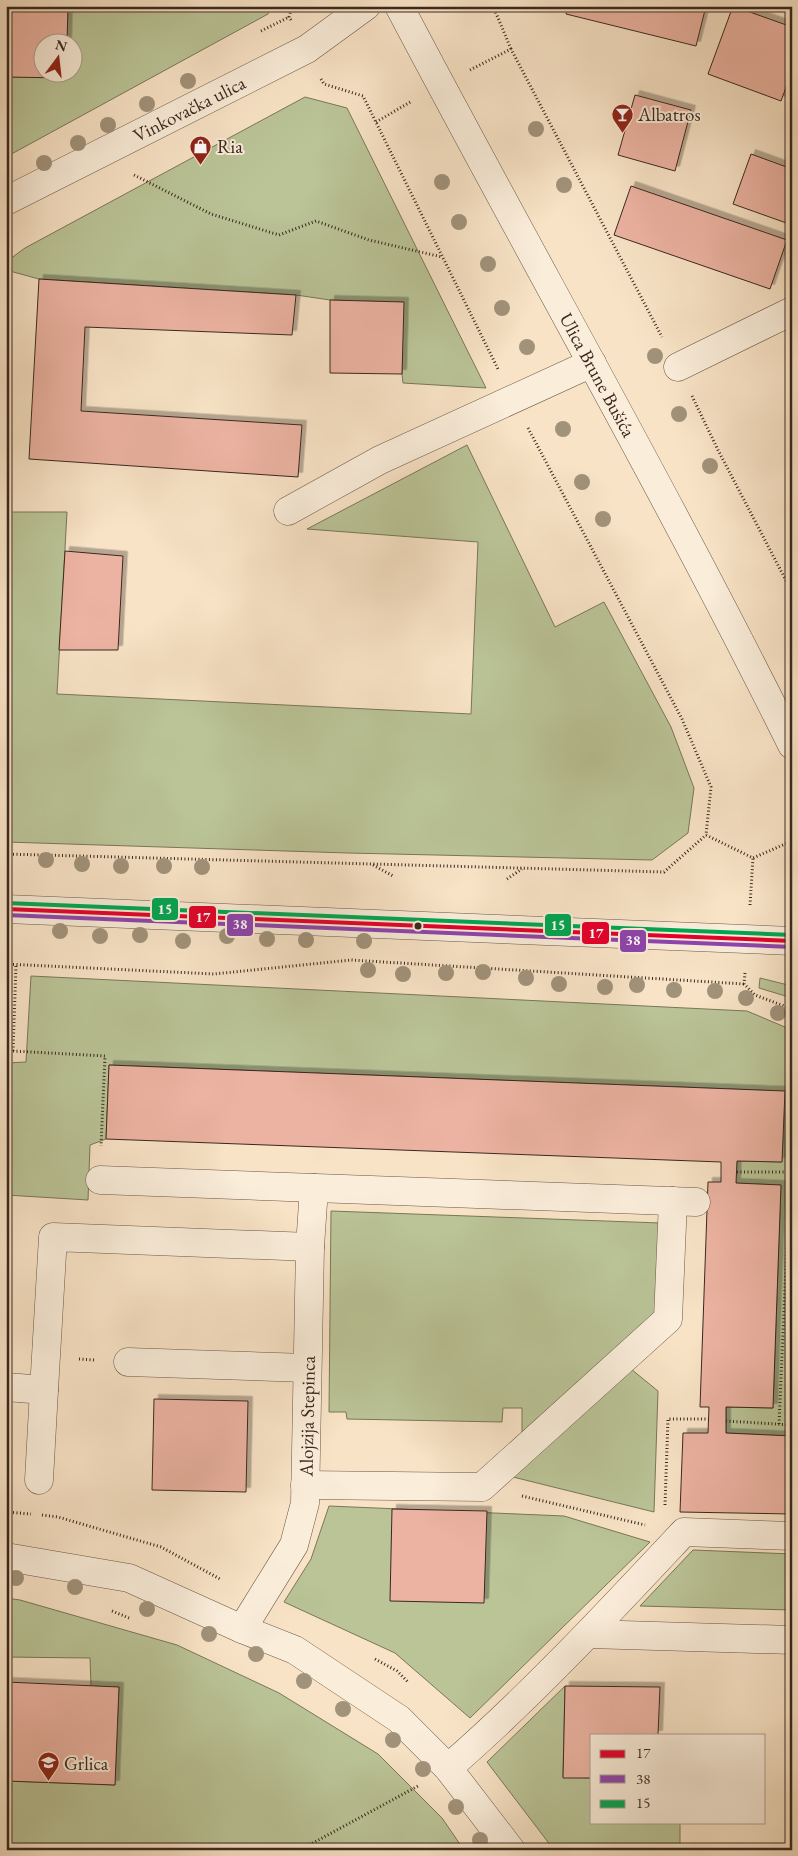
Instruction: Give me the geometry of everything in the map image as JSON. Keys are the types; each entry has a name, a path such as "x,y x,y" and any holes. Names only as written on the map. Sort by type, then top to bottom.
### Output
{"street":[{"name":"Vinkovačka ulica","path":"6,201 307,49 366,6"},
{"name":"Ulica Brune Bušića","path":"399,6 440,85 675,516 792,745"},
{"path":"678,367 792,311"},
{"path":"288,510 380,460 592,363"},
{"path":"6,909 792,941"},
{"path":"100,1180 685,1202 668,1320 482,1487 305,1485"},
{"name":"Alojzija Stepinca","path":"242,1629 294,1545 305,1503 310,1247 314,1188"},
{"path":"39,1480 53,1237 310,1247"},
{"path":"128,1362 307,1368"},
{"path":"6,1387 44,1390"},
{"path":"448,1768 589,1634 684,1532 792,1536"},
{"path":"6,1557 129,1578 242,1629 295,1650 399,1719 448,1768 511,1850"},
{"path":"589,1634 792,1640"}],"path":[{"path":"6,854 664,872 706,835 711,787 682,719 513,400 363,96 324,84 289,17 292,6"},
{"path":"493,6 510,49 678,367 718,450 792,592"},
{"path":"376,122 440,85 510,49"},
{"path":"95,156 211,214 280,235 316,221 369,240 443,258"},
{"path":"706,835 754,858 792,841"},
{"path":"373,864 393,876"},
{"path":"507,879 523,869"},
{"path":"6,964 214,974 351,960 744,984"},
{"path":"13,1051 16,965"},
{"path":"6,1051 104,1056 101,1139"},
{"path":"737,1172 791,1172 779,1424"},
{"path":"47,1357 128,1362"},
{"path":"684,1532 665,1530 668,1419 709,1419"},
{"path":"726,1421 792,1425"},
{"path":"482,1487 641,1525"},
{"path":"111,1611 129,1618"},
{"path":"415,1778 425,1790"},
{"path":"300,1850 421,1784"}],"green space":[{"path":"68,6 271,6 268,14 6,157 6,77 32,77 32,82 82,82 82,32 67,32"},
{"path":"305,97 347,108 486,388 403,383 403,302 330,300 296,295 39,279 6,270 6,262 25,248"},
{"path":"467,445 555,627 604,602 671,727 694,788 688,833 652,860 6,842 6,512 67,512 57,694 471,714 478,542 307,529"},
{"path":"31,976 747,1011 792,1030 792,1436 726,1433 726,1407 773,1408 781,1185 736,1183 737,1161 782,1162 785,1091 109,1065 106,1139 90,1145 88,1200 6,1195 6,1069 7,1063 26,1062"},
{"path":"760,978 792,986 792,998 759,988"},
{"path":"331,1211 660,1223 656,1315 522,1434 522,1408 503,1408 502,1422 347,1419 346,1412 329,1412"},
{"path":"631,1369 658,1391 654,1512 509,1476"},
{"path":"329,1506 564,1516 650,1542 470,1718 395,1653 284,1602 311,1559"},
{"path":"693,1550 792,1554 792,1610 640,1606"},
{"path":"6,1598 20,1600 177,1645 279,1693 378,1754 442,1818 464,1850 6,1850 6,1781 115,1785 119,1687 91,1686 90,1658 6,1657"},
{"path":"565,1686 563,1777 590,1778 590,1824 680,1824 680,1850 554,1850 487,1762"}],"building":[{"path":"6,6 68,6 67,32 32,32 32,77 6,77"},
{"path":"568,6 706,6 696,46 566,14"},
{"path":"733,6 792,27 792,71 781,101 708,74"},
{"path":"635,95 691,110 675,171 618,155"},
{"path":"751,154 792,169 792,225 733,204"},
{"path":"631,186 787,240 770,289 614,235"},
{"path":"39,279 296,295 292,335 85,327 81,411 302,425 298,477 29,459"},
{"path":"330,300 404,302 402,374 330,373"},
{"path":"65,551 123,556 118,650 59,650"},
{"path":"109,1065 785,1091 782,1162 737,1161 736,1183 781,1185 773,1408 726,1407 726,1433 792,1436 792,1514 680,1512 683,1433 708,1433 709,1407 700,1407 708,1182 721,1182 721,1162 106,1139"},
{"path":"154,1399 248,1401 246,1492 152,1490"},
{"path":"392,1509 487,1511 484,1603 390,1601"},
{"path":"6,1682 119,1687 115,1785 6,1781"},
{"path":"565,1686 660,1687 658,1734 590,1734 590,1778 563,1778"}],"transit line":[{"name":"15","path":"6,903 792,935"},
{"name":"17","path":"6,909 792,941"},
{"name":"38","path":"6,915 792,947"}],"place":[{"name":"Albatros","path":"622,133"},
{"name":"Ria","path":"201,165"},
{"name":"Grlica","path":"48,1782"}]}
